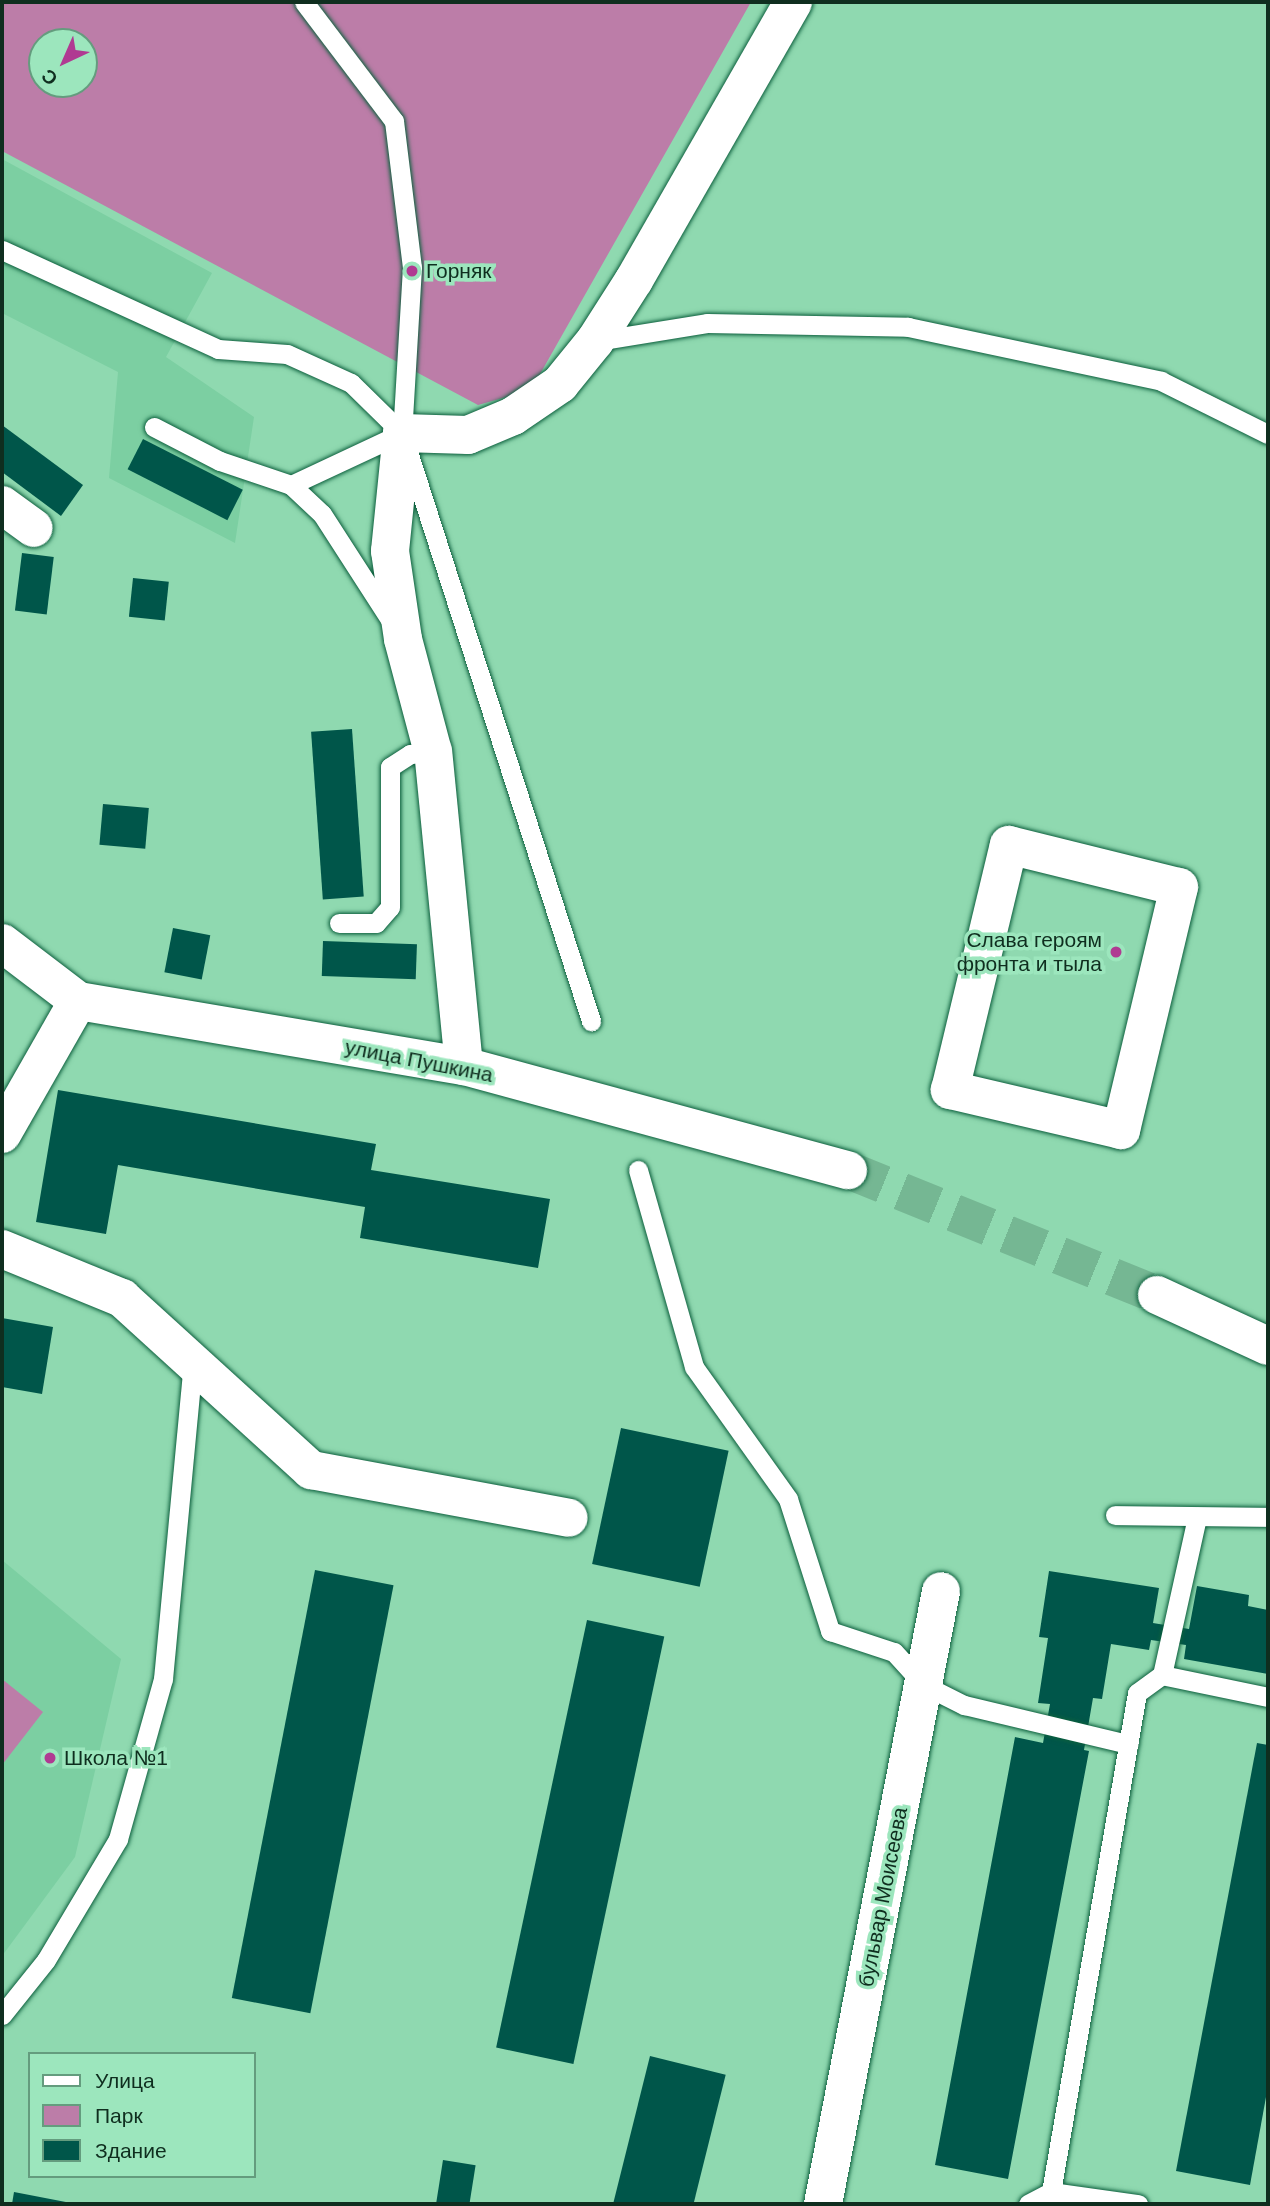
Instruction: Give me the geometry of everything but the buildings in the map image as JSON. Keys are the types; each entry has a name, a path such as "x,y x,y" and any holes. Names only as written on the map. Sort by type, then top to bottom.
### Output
{"street":[{"path":"464,1066 433,752 403,639 390,551 402,432 468,435 513,416 560,384 595,341 793,2"},
{"path":"2,505 34,528"},
{"path":"1009,845 1179,887 1121,1130 950,1090 1009,845"},
{"name":"улица Пушкина","path":"2,943 78,1001 464,1066 848,1170"},
{"path":"2,1134 78,1001"},
{"path":"2,1248 122,1298 311,1470 569,1518"},
{"path":"1157,1295 1268,1346"},
{"name":"бульвар Моисеева","path":"823,2204 942,1591"}],"lane":[{"path":"304,2 394,121 412,267 402,432 592,1021"},
{"path":"2,250 218,349 287,354 340,379 402,432"},
{"path":"595,341 707,323 908,327 1161,381 1268,434"},
{"path":"155,427 220,461 291,485 322,514 403,639"},
{"path":"291,485 402,432"},
{"path":"339,923 376,923 390,907 390,767 410,754 433,752"},
{"path":"638,1170 694,1367 788,1499 830,1630 894,1651 924,1685 964,1705 1128,1744"},
{"path":"2,2015 46,1960 118,1839 163,1679 193,1362"},
{"path":"1115,1515 1268,1517"},
{"path":"1051,2192 1137,1693 1162,1675 1197,1517"},
{"path":"1162,1675 1268,1697"},
{"path":"1028,2204 1051,2192 1139,2204"}],"shaded area":[{"path":"2,159 212,273 166,357 254,417 235,543 109,478 118,372 2,313"},
{"name":"Школа №1","path":"2,1560 121,1659 75,1857 2,1956"}],"green space":[{"name":"Горняк","path":"2,2 751,2 531,390 478,405 2,151"},
{"path":"2,1679 43,1712 2,1765"}],"tunnel":[{"path":"848,1170 1157,1295"}],"place":[{"name":"Горняк","path":"412,271"},
{"name":"Слава героям фронта и тыла","path":"1116,952"},
{"name":"Школа №1","path":"50,1758"}]}
